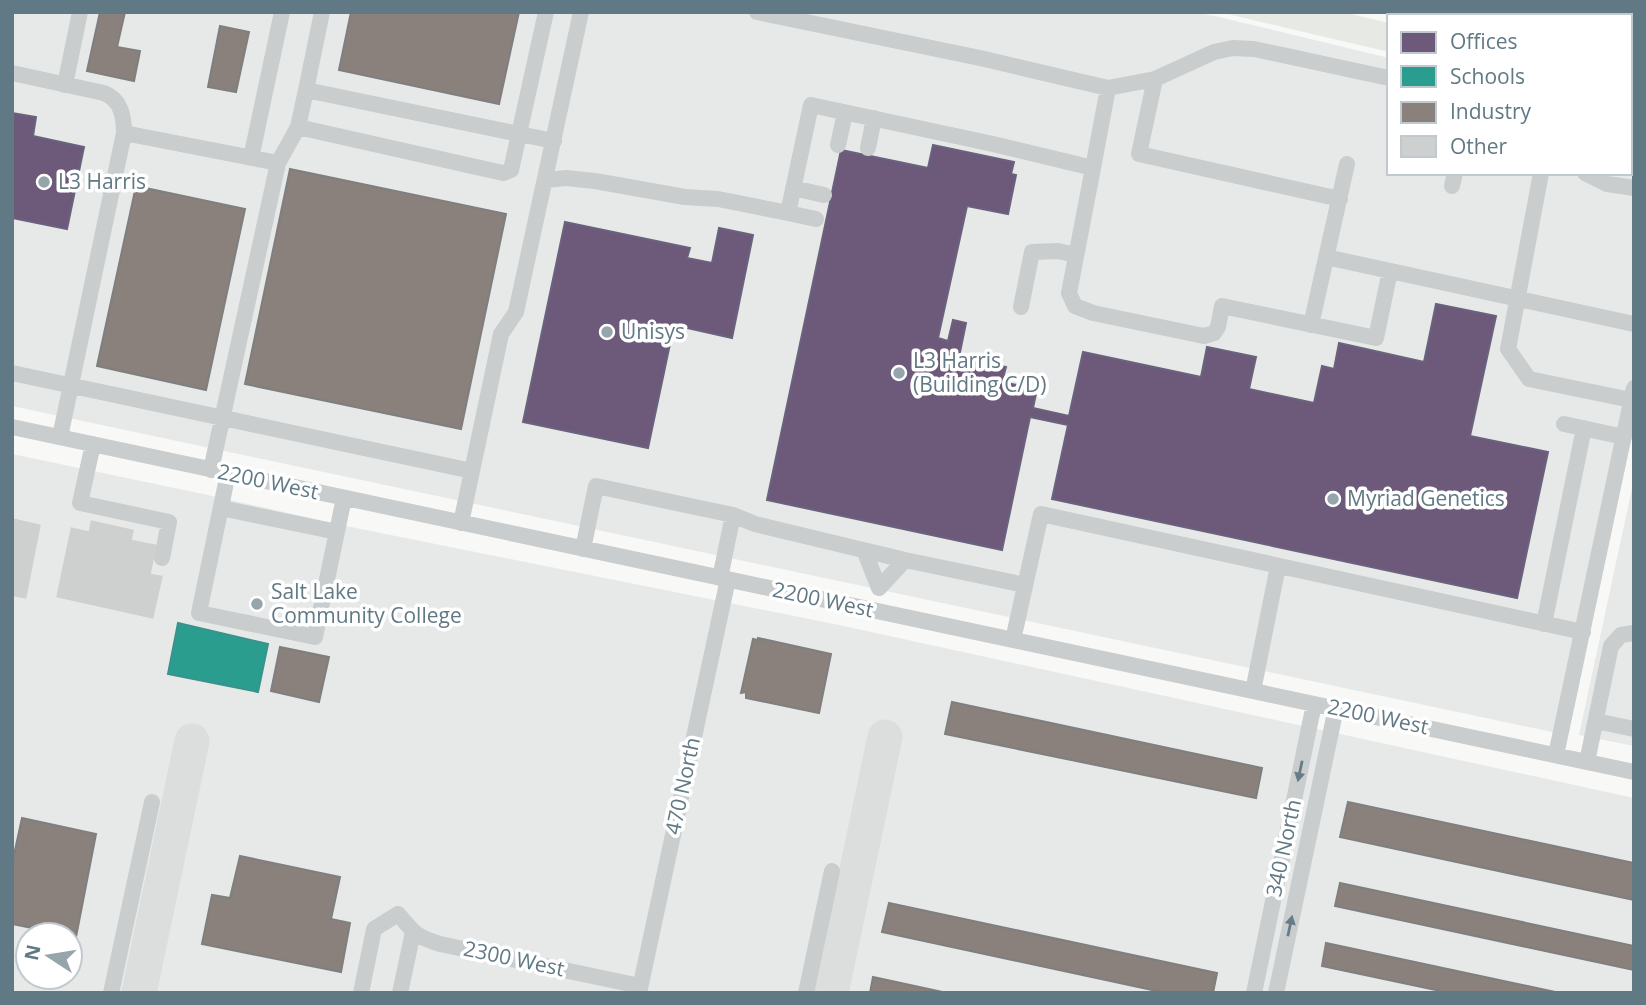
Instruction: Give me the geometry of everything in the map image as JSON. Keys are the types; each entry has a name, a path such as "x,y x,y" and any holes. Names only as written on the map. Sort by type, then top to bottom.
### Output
{"street":[{"path":"65,85 80,12"},
{"path":"251,158 282,12"},
{"path":"211,470 278,163 298,127 322,12"},
{"path":"298,127 503,173 511,170 545,12"},
{"path":"461,523 501,334 516,312 581,12"},
{"path":"757,12 980,58 1108,88 1155,79 1214,52 1233,48 1254,49 1387,78"},
{"path":"12,73 112,97 124,119 124,133 60,437"},
{"path":"1155,79 1139,154 1340,199"},
{"path":"1108,88 1069,293 1075,306 1093,313 1204,337 1214,333 1218,327 1222,306 1376,338 1390,271"},
{"path":"306,90 554,141"},
{"path":"788,212 811,105 1093,168"},
{"path":"838,145 845,113"},
{"path":"867,148 874,118"},
{"path":"124,133 278,163"},
{"path":"1311,325 1347,164"},
{"path":"1541,175 1508,349 1529,379 1633,394 1556,755"},
{"path":"1589,175 1607,184 1634,188"},
{"path":"546,180 566,178 595,181 685,197 718,199 816,219"},
{"path":"793,188 824,195"},
{"path":"1021,307 1032,252 1058,251 1076,255"},
{"path":"1326,257 1634,324"},
{"path":"12,373 472,471"},
{"path":"1564,424 1623,437"},
{"name":"2200 West","path":"12,428 1634,772"},
{"path":"1544,624 1584,428"},
{"path":"93,444 80,503 169,522 162,558"},
{"path":"228,473 199,613 315,638 344,498"},
{"path":"583,549 596,486 733,515 755,524 905,560 1025,584"},
{"path":"221,509 337,532"},
{"path":"1013,640 1041,514 1583,632"},
{"name":"470 North","path":"640,989 724,579 733,515"},
{"path":"864,550 879,588"},
{"path":"873,610 879,588 905,560"},
{"path":"1252,691 1278,566"},
{"path":"1587,762 1611,646 1621,635 1634,634"},
{"name":"340 North","path":"1254,993 1314,704"},
{"name":"340 North","path":"1276,993 1336,708"},
{"path":"1595,721 1634,729"},
{"path":"111,993 152,802"},
{"path":"806,993 832,871"},
{"name":"2300 West","path":"361,993 374,929 398,914 413,932 423,939 640,989"},
{"path":"400,993 413,932"}],"shaded area":[{"path":"12,12 1193,12 1387,58 1387,175 1632,175 1634,118 1634,383 1557,733 12,406"},
{"path":"1219,12 1343,12 1387,23 1387,52"},
{"path":"12,454 351,527 839,625 1634,798 1634,993 12,993"},
{"path":"1634,479 1634,746 1579,735"}],"building: Offices":[{"name":"L3 Harris","path":"12,113 36,117 33,136 84,147 67,229 12,218"},
{"name":"L3 Harris (Building C/D)","path":"933,145 1014,162 1011,174 1016,175 1008,214 967,206 938,338 948,341 953,320 966,323 959,357 1006,367 1002,382 1037,389 1033,408 1069,416 1083,352 1201,377 1207,347 1256,357 1249,389 1314,403 1322,366 1334,369 1339,343 1424,362 1436,304 1496,316 1470,436 1548,452 1517,598 1052,499 1068,425 1030,417 1002,550 767,500 841,150 928,168"},
{"name":"Unisys","path":"565,222 690,248 687,258 712,263 719,228 753,235 732,338 674,325 648,448 523,422"}],"building: Schools":[{"path":"178,623 268,644 258,692 168,674"}],"building: Industry":[{"path":"100,12 125,12 117,47 140,51 134,81 87,71"},
{"path":"351,12 519,12 499,104 339,70"},
{"path":"220,26 249,32 236,92 208,87"},
{"path":"290,169 506,214 461,429 245,384"},
{"path":"136,186 245,209 206,390 97,366"},
{"path":"753,639 831,654 819,713 746,698 746,692 741,693"},
{"path":"280,647 329,657 319,702 271,691"},
{"path":"952,702 1262,768 1256,798 945,734"},
{"path":"1348,802 1634,863 1634,900 1340,837"},
{"path":"22,818 96,834 79,921 14,921 12,924 12,864"},
{"path":"240,856 340,877 331,919 350,923 341,972 202,944 212,895 230,898"},
{"path":"1340,883 1634,946 1634,970 1335,906"},
{"path":"889,903 1217,973 1213,993 1166,993 882,932"},
{"path":"1326,943 1560,993 1450,993 1322,966"},
{"path":"873,977 947,993 870,993"}],"building: Other":[{"path":"12,517 42,524 27,600 12,597"},
{"path":"90,519 135,529 133,539 158,544 152,573 164,575 154,620 55,598 70,526 88,530"}],"taxiway":[{"path":"831,993 885,737"},
{"path":"139,993 192,741"}],"place":[{"name":"L3 Harris","path":"44,182"},
{"name":"Unisys","path":"607,332"},
{"name":"L3 Harris (Building C/D)","path":"899,373"},
{"name":"Myriad Genetics","path":"1333,499"},
{"name":"Salt Lake Community College","path":"257,604"}]}
